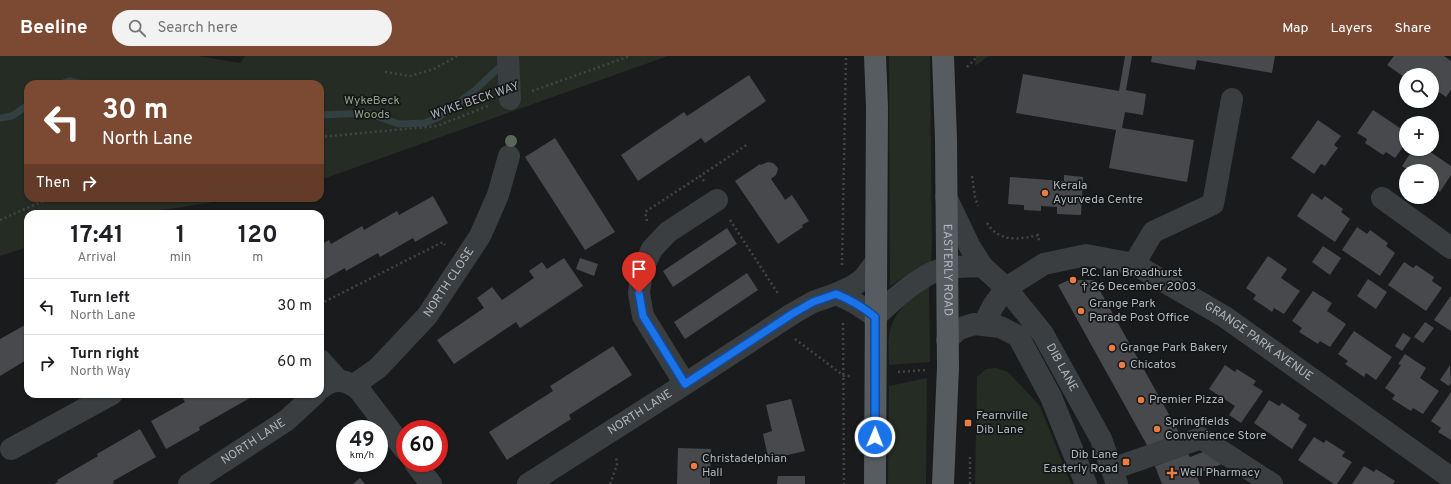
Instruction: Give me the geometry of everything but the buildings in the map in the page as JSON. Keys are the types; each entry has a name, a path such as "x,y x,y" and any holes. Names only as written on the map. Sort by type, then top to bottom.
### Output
{"main road":[{"path":"875,56 877,107 875,484"},
{"name":"EASTERLY ROAD","path":"943,56 946,140 948,367 943,484"}],"street":[{"path":"508,56 510,98"},
{"path":"1134,264 1153,232 1213,204 1232,99"},
{"name":"NORTH CLOSE","path":"338,385 378,368 427,316 480,236 498,195 509,156"},
{"name":"DIB LANE","path":"946,197 970,248 982,266 1006,288 1043,334 1101,439 1114,477"},
{"path":"1382,198 1451,248"},
{"path":"685,384 643,316 639,293 642,270 652,249 668,232 716,200"},
{"name":"GRANGE PARK AVENUE","path":"1006,288 1044,264 1086,255 1134,264 1225,317 1411,451 1451,478"},
{"name":"NORTH LANE","path":"528,484 685,384 790,324 813,302 853,286 863,279 875,263"},
{"path":"836,294 857,303 875,317 906,289 928,275 947,268 982,266"},
{"path":"984,324 993,306 1006,288"},
{"name":"DIB LANE","path":"947,340 958,329 974,324 1000,327 1018,336 1051,397 1086,484"},
{"path":"324,366 338,385 360,391 396,438"},
{"path":"11,449 105,398"},
{"name":"NORTH LANE","path":"188,484 287,420 311,398"},
{"path":"1070,444 1095,429"},
{"path":"1114,477 1201,438 1272,484"},
{"path":"422,472 431,484"}],"path":[{"path":"386,72 410,76 434,69 457,56"},
{"name":"WYKE BECK WAY","path":"324,137 437,126 510,98 630,56"},
{"path":"842,273 846,56"},
{"path":"967,73 968,62"},
{"path":"748,144 700,176 716,200 790,324 844,376 876,375 948,367"},
{"path":"971,173 975,196 980,210"},
{"path":"0,220 41,202"},
{"path":"986,222 990,228 1002,237 1013,239 1038,235 1044,264"},
{"path":"324,302 443,242 460,267"},
{"path":"842,315 844,376 844,484"}],"green space":[{"name":"WykeBeck Woods","path":"0,56 198,56 240,63 245,56 668,56 324,179 324,80 24,80 24,202 214,202 163,210 24,210 24,248 0,256"},
{"path":"889,56 930,56 932,242 931,262 919,267 890,286"},
{"path":"976,56 989,56 975,66"},
{"path":"929,286 930,362 889,365 888,346 893,321 906,304"},
{"path":"996,368 1008,372 1040,406 1071,484 975,484 977,377 986,369"},
{"path":"927,378 926,484 888,484 889,386"}],"waterway":[{"path":"324,115 367,113 399,124 425,123 439,117 474,91 503,64"},
{"path":"0,118 12,116 24,108"}],"place":[{"name":"Kerala Ayurveda Centre","path":"1045,193"},
{"name":"P.C. Ian Broadhurst † 26 December 2003","path":"1073,280"},
{"name":"Grange Park Parade Post Office","path":"1081,311"},
{"name":"Grange Park Bakery","path":"1112,348"},
{"name":"Chicatos","path":"1122,365"},
{"name":"Premier Pizza","path":"1141,400"},
{"name":"Fearnville Dib Lane","path":"968,423"},
{"name":"Springfields Convenience Store","path":"1157,429"},
{"name":"Dib Lane Easterly Road","path":"1126,462"},
{"name":"Christadelphian Hall","path":"694,466"},
{"name":"Well Pharmacy","path":"1172,473"}],"route":[{"path":"639,293 643,316 685,384 792,314 813,302 836,294 852,300 862,306 875,317 875,437"}]}
